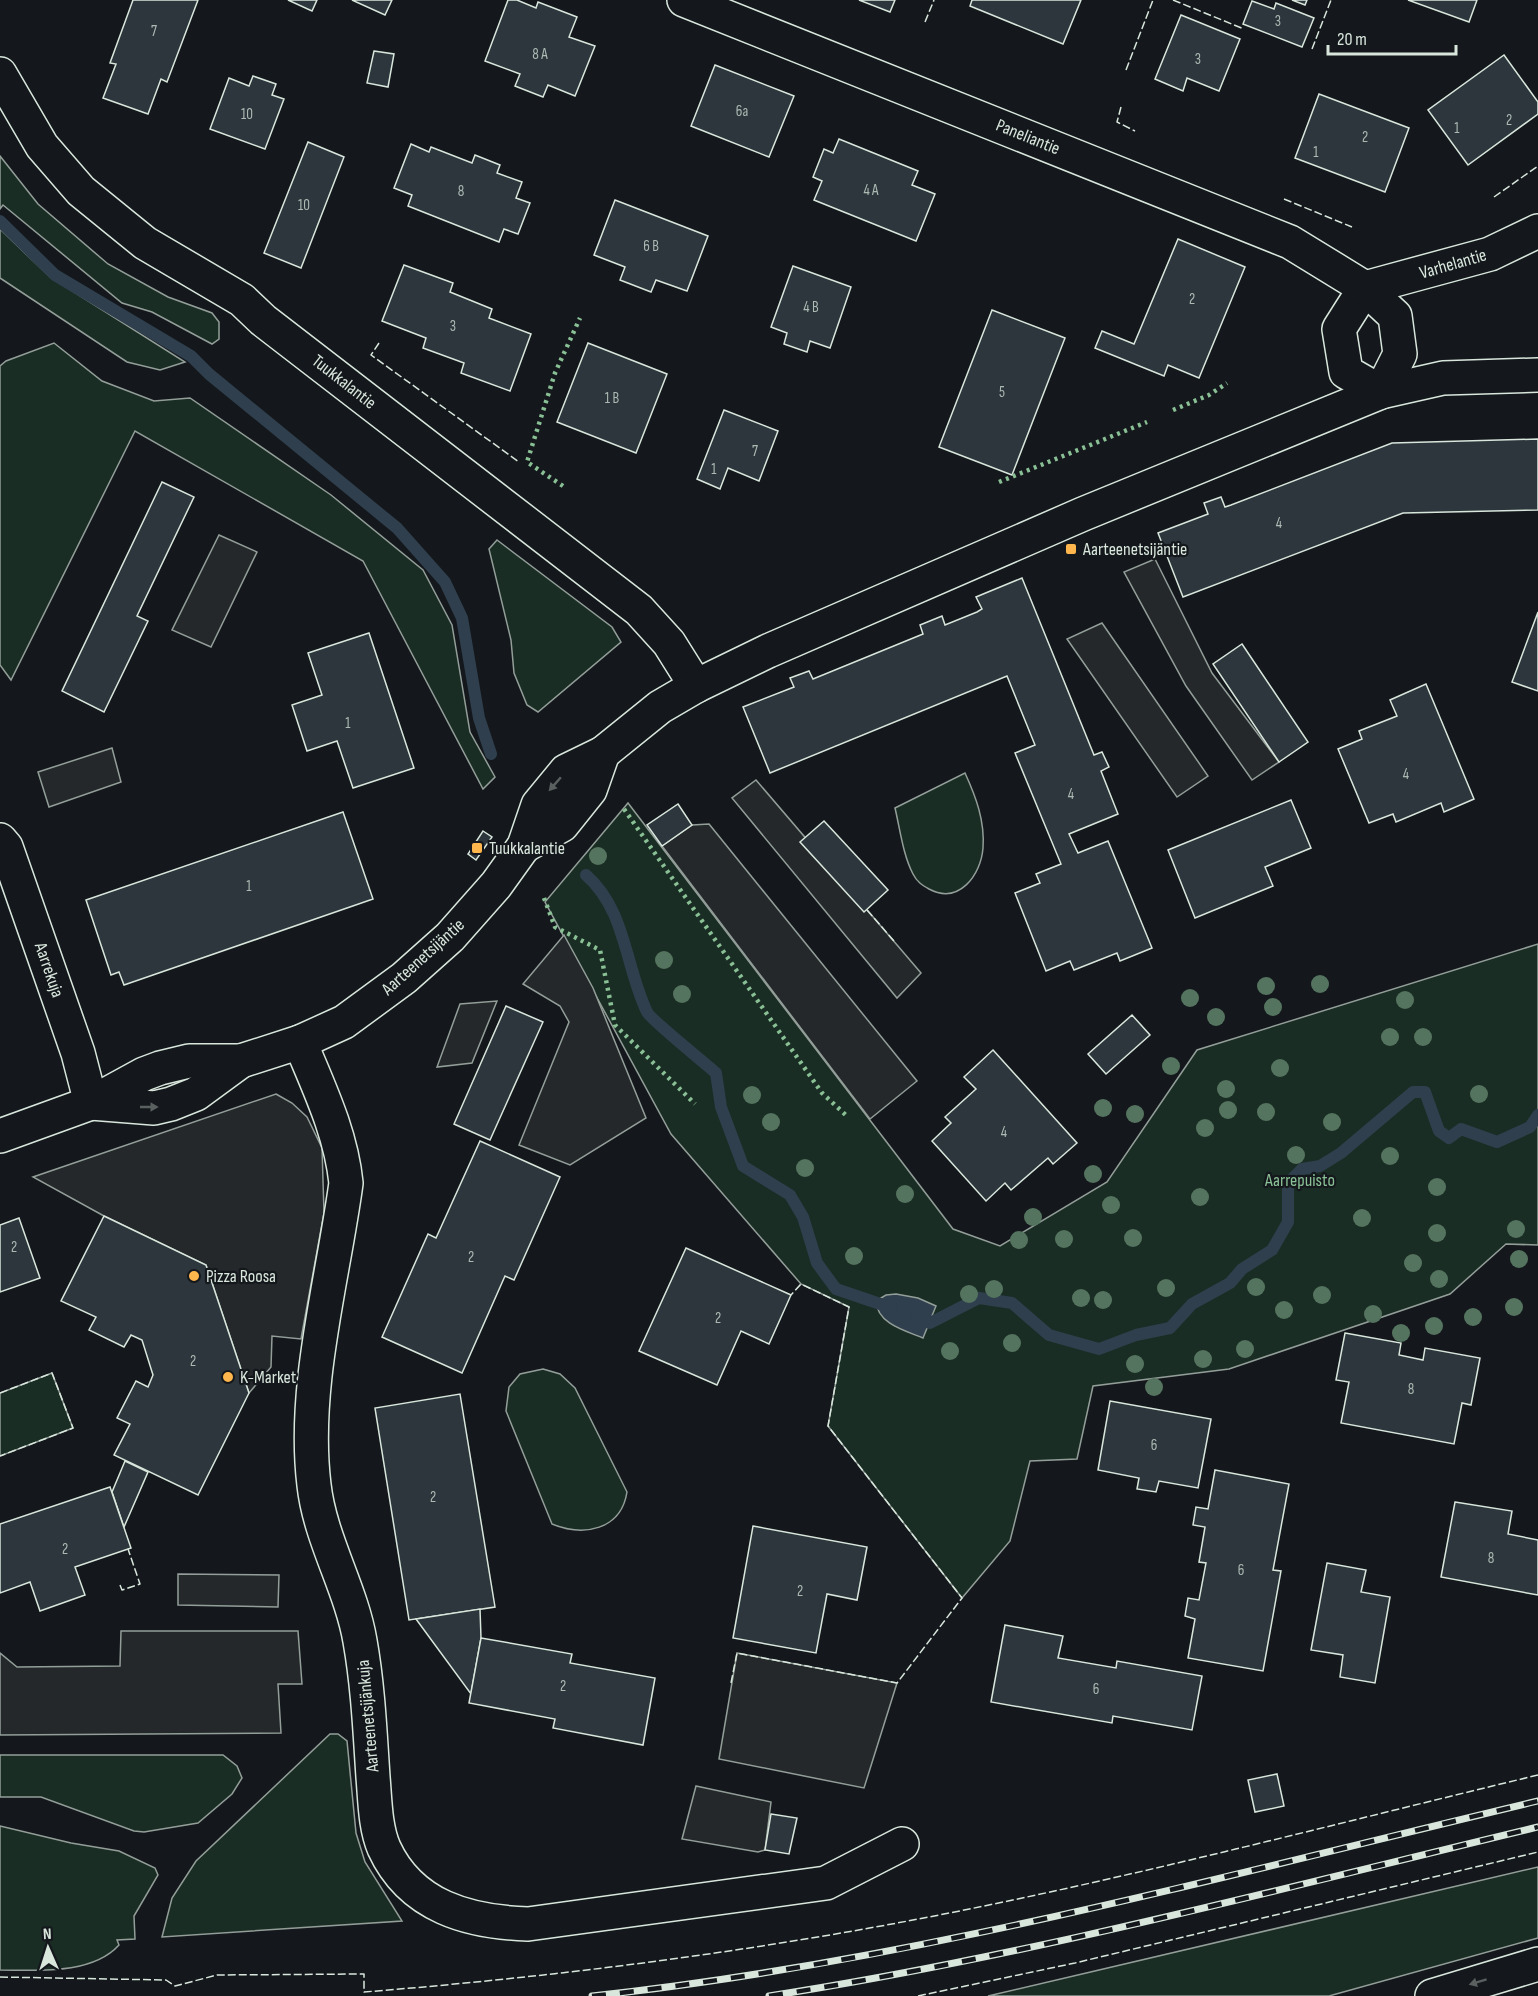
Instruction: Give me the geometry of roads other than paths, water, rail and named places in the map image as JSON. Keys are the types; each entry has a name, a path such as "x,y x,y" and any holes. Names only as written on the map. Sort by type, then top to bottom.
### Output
{"street":[{"name":"Paneliantie","path":"684,0 1246,222 1290,242 1365,288 1395,316 1400,354 1381,392"},
{"name":"Tuukkalantie","path":"0,74 42,146 81,191 145,243 242,300 263,320 639,610 669,643 696,686"},
{"name":"Varhelantie","path":"1365,288 1480,257 1538,231"},
{"path":"1365,288 1339,329 1346,372 1381,392"},
{"name":"Aarteenetsijäntie","path":"0,1136 91,1103 144,1074 160,1068 189,1061 241,1061 300,1042 344,1022 419,964 458,929 496,885 524,846 562,825 590,790 603,753 660,707 696,686 768,651 1083,514 1381,392 1443,378 1538,375"},
{"name":"Aarrekuja","path":"0,840 6,847 75,1044 91,1103"},
{"name":"Aarteenetsijänkuja","path":"300,1042 331,1118 344,1161 346,1183 312,1397 310,1439 314,1487 360,1638 377,1816 384,1847 401,1876 424,1896 455,1914 489,1923 528,1924 826,1883 902,1844"},
{"path":"1432,1996 1538,1964"}],"water":[{"path":"896,1294 918,1298 936,1306 923,1338 894,1326 881,1316 876,1301 886,1295"}],"waterway":[{"path":"0,221 55,275 191,356 209,374 397,528 445,582 462,618 479,718 491,754"},
{"path":"586,875 599,889 617,922 647,1012 716,1073 721,1107 743,1166 790,1195 803,1217 817,1263 836,1289 892,1308"},
{"path":"916,1319 930,1323 979,1298 1012,1303 1049,1335 1099,1349 1136,1335 1170,1328 1192,1304 1230,1283 1242,1269 1272,1250 1288,1222 1288,1183 1302,1169 1320,1166 1341,1153 1413,1092 1425,1092 1439,1131 1449,1138 1461,1129 1497,1142 1530,1127 1538,1115"}],"railway":[{"path":"592,1996 712,1981 831,1962 950,1939 1068,1914 1538,1801"},
{"path":"769,1996 866,1980 1059,1941 1538,1827"}],"place":[{"name":"Aarteenetsijäntie","path":"1071,549"},
{"name":"Tuukkalantie","path":"477,848"},
{"name":"Pizza Roosa","path":"194,1276"},
{"name":"K-Market","path":"228,1377"}],"park label":[{"name":"Aarrepuisto","path":"1300,1180"}]}
